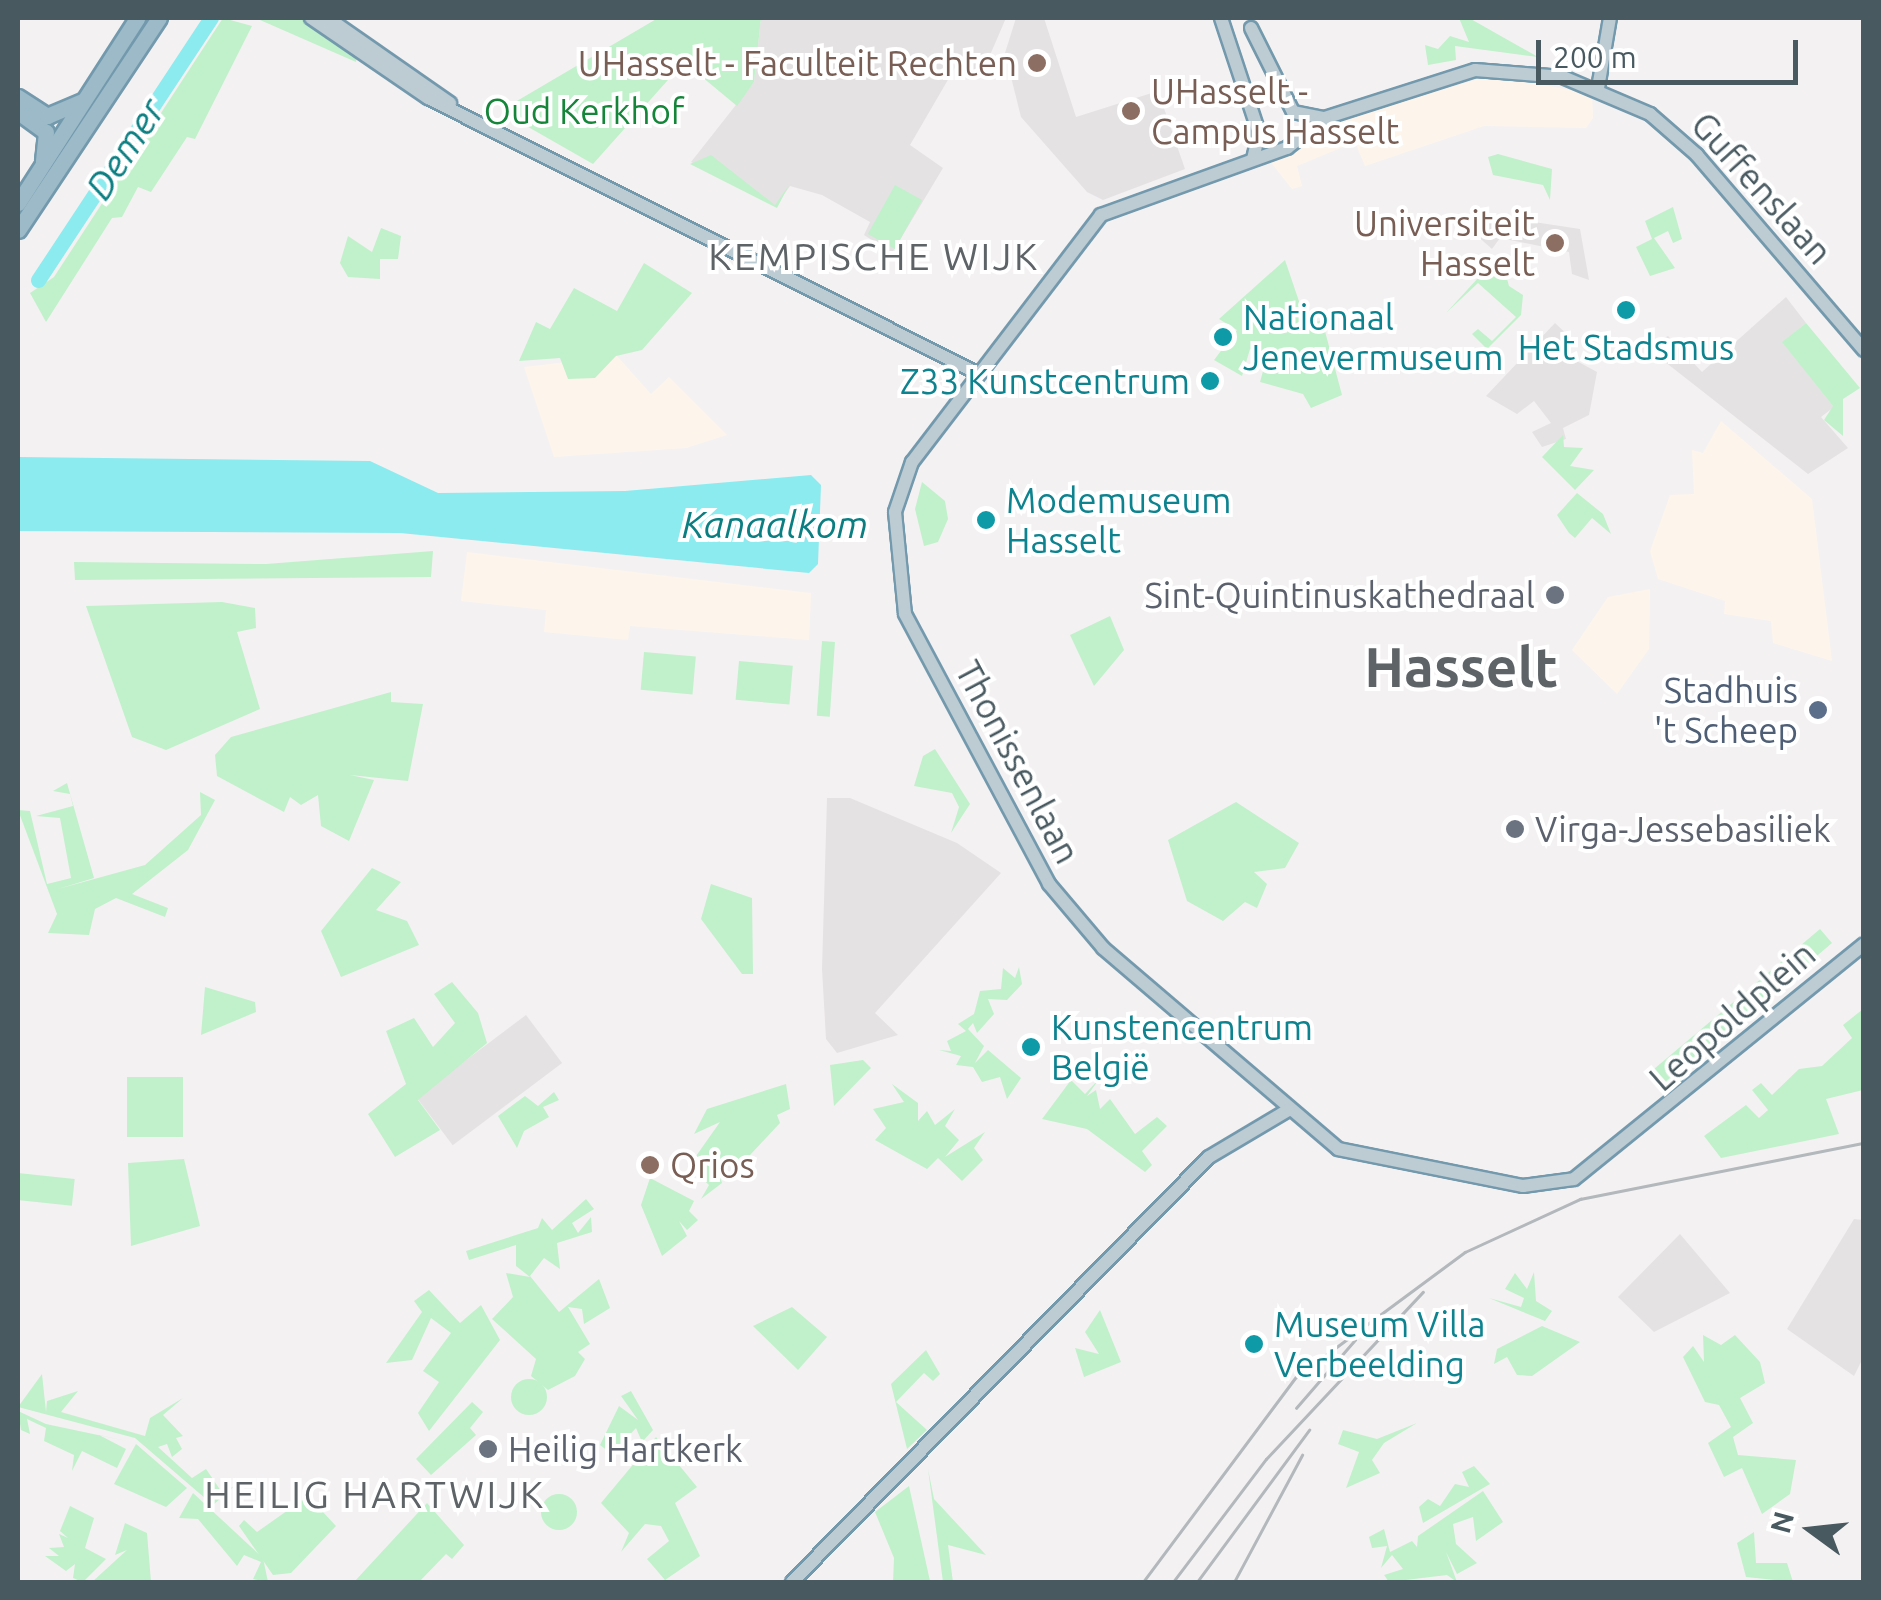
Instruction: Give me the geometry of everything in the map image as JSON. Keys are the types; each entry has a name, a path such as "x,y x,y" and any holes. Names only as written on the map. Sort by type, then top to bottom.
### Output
{"highway":[{"path":"18,203 137,18"},
{"path":"18,230 159,18"},
{"path":"18,98 47,116 89,96"},
{"path":"18,112 46,132 40,174"}],"main road":[{"path":"312,18 400,83 979,374"},
{"path":"328,18 455,108"},
{"path":"1598,88 1610,18"},
{"path":"1222,21 1259,133 1253,158"},
{"path":"1251,28 1293,112 1324,118"},
{"name":"Thonissenlaan","path":"1598,88 1497,68 1324,118 1298,142 1101,215 899,486 904,614 1063,904 1288,1110 1350,1154 1523,1186 1574,1179 1639,1134"},
{"name":"Guffenslaan","path":"1598,88 1684,141 1864,350"},
{"name":"Leopoldplein","path":"1639,1134 1864,944"},
{"path":"792,1582 1210,1157 1288,1110"}],"shaded area":[{"path":"761,18 1006,18 981,76 956,66 910,145 943,168 892,253 864,235 870,222 822,195 790,186 776,206 691,162 754,82"},
{"name":"UHasselt - Campus Hasselt","path":"1016,18 1044,18 1076,117 1158,91 1185,169 1103,200 1087,192 1021,117 1005,53"},
{"path":"1491,75 1592,94 1593,118 1586,128 1484,126 1365,166 1355,142 1297,166 1302,186 1292,189 1269,160 1329,124"},
{"name":"Universiteit Hasselt","path":"1488,215 1580,229 1589,280 1572,274 1569,252 1500,238 1492,249 1474,233"},
{"path":"1786,297 1806,323 1783,342 1834,407 1821,417 1848,448 1808,474 1646,347 1668,336 1702,372"},
{"path":"1555,323 1573,340 1562,353 1597,372 1589,415 1563,428 1566,439 1542,447 1532,432 1551,423 1534,401 1517,414 1486,396"},
{"path":"617,356 651,394 669,377 727,435 686,448 554,457 524,367"},
{"path":"1721,421 1812,499 1832,661 1773,643 1771,621 1724,614 1725,601 1658,579 1650,551 1670,495 1694,494 1692,450 1703,453"},
{"path":"467,552 811,593 809,640 630,626 628,640 544,632 546,610 461,601"},
{"path":"1650,589 1649,649 1617,694 1572,650 1608,597"},
{"path":"827,798 850,798 957,843 1001,873 875,1013 898,1035 837,1053 826,1039 822,969"},
{"path":"526,1015 562,1063 453,1145 417,1097"},
{"path":"1854,1219 1863,1220 1863,1358 1854,1376 1787,1329"},
{"path":"1680,1234 1730,1293 1654,1332 1618,1297"}],"green space":[{"path":"223,18 252,26 195,139 187,137 151,192 138,187 122,217 112,218 46,322 30,293 54,277"},
{"path":"306,18 357,54 356,62 260,20"},
{"name":"Oud Kerkhof","path":"658,18 761,18 754,82 737,106 684,62 593,164 509,116 510,105"},
{"path":"1459,18 1469,18 1538,57 1455,46 1456,60 1428,65 1425,45 1438,49 1450,36 1469,42"},
{"path":"1498,154 1552,169 1550,200 1543,185 1493,175 1488,157"},
{"path":"711,155 775,205 789,185 777,208 690,164"},
{"path":"895,185 922,200 895,249 868,234"},
{"path":"1673,207 1682,239 1673,243 1668,231 1654,238 1675,268 1650,276 1636,247 1652,239 1645,221"},
{"path":"381,228 401,236 398,259 380,259 380,279 348,277 340,263 348,236 372,252"},
{"path":"1500,254 1509,286 1523,295 1521,315 1487,349 1472,334 1478,329 1492,341 1516,317 1478,283 1446,313"},
{"path":"1285,260 1307,325 1322,320 1342,395 1311,408 1303,394 1260,382 1268,353 1250,349 1242,376 1214,360 1237,330 1219,319"},
{"path":"644,263 692,293 642,350 616,356 595,378 568,379 560,358 519,361 536,322 550,329 574,288 617,311"},
{"path":"1806,323 1860,388 1843,399 1843,436 1824,420 1833,406 1782,342"},
{"path":"1563,435 1564,447 1583,448 1570,466 1594,470 1575,490 1542,457"},
{"path":"922,482 945,501 948,519 938,542 924,546 915,509"},
{"path":"1577,493 1603,514 1611,534 1592,518 1575,538 1569,533 1557,515"},
{"path":"433,551 431,577 75,580 74,562 266,564"},
{"path":"222,602 255,608 256,628 237,632 260,709 166,750 132,737 86,606"},
{"path":"1110,616 1124,650 1094,686 1070,635"},
{"path":"822,641 835,642 830,717 817,716"},
{"path":"644,652 696,657 692,694 641,690"},
{"path":"739,661 793,666 789,705 736,700"},
{"path":"391,692 391,702 423,704 408,781 350,775 374,780 349,841 321,826 318,795 301,805 290,797 284,812 217,776 215,755 231,737"},
{"path":"935,749 970,804 951,833 959,807 952,793 914,786 923,756"},
{"path":"67,783 94,878 58,889 145,865 201,815 200,792 215,800 188,850 132,894 168,908 165,917 116,898 95,909 89,935 48,933 57,914 18,810 30,811 47,884 71,878 60,818 36,816 73,806 70,794 53,791"},
{"path":"1236,802 1299,843 1285,868 1254,872 1267,884 1257,908 1245,902 1223,921 1187,901 1168,840"},
{"path":"372,868 401,882 376,910 407,921 419,945 341,977 321,931"},
{"path":"711,884 752,898 753,974 742,974 701,919"},
{"path":"1820,929 1832,943 1698,1057 1674,1095 1654,1069"},
{"path":"1019,967 1022,984 1007,1000 988,999 994,1014 977,1033 973,1023 968,1029 984,1046 975,1063 988,1050 1021,1078 1007,1099 1000,1077 982,1082 973,1067 956,1065 961,1056 939,1050 951,1051 947,1041 966,1031 958,1024 974,1014 980,991 1001,989 1003,968 1015,978"},
{"path":"452,982 478,1013 487,1043 418,1100 440,1130 395,1157 368,1114 406,1084 386,1031 414,1018 433,1047 455,1023 434,994"},
{"path":"205,987 255,1002 256,1012 201,1035"},
{"path":"1863,1009 1863,1090 1826,1099 1839,1134 1721,1158 1704,1136 1746,1105 1759,1118 1768,1110 1752,1090 1761,1083 1772,1095 1799,1069 1822,1066 1852,1038 1843,1025"},
{"path":"863,1060 871,1068 834,1106 830,1065"},
{"path":"127,1077 183,1077 183,1137 127,1137"},
{"path":"1100,1078 1087,1096 1096,1090 1100,1109 1110,1099 1135,1134 1157,1117 1167,1126 1142,1151 1152,1165 1145,1172 1087,1129 1042,1119 1071,1080 1085,1094"},
{"path":"786,1084 790,1109 777,1115 780,1123 737,1169 725,1157 715,1162 722,1183 701,1199 709,1185 689,1166 720,1122 694,1134 707,1109"},
{"path":"892,1084 918,1103 918,1121 927,1111 935,1125 955,1109 945,1126 959,1140 945,1157 985,1132 974,1148 983,1160 962,1181 938,1158 927,1169 875,1140 886,1128 873,1109 904,1102"},
{"path":"554,1092 559,1100 543,1107 549,1117 524,1131 517,1148 498,1116 525,1096 538,1106"},
{"path":"184,1159 200,1226 131,1246 128,1163"},
{"path":"18,1173 75,1179 72,1206 18,1200"},
{"path":"650,1178 694,1201 689,1211 698,1220 687,1230 679,1221 687,1236 662,1256 641,1205"},
{"path":"586,1199 594,1209 572,1223 578,1233 591,1217 592,1232 557,1243 560,1269 544,1258 530,1276 559,1312 599,1279 610,1308 584,1324 582,1309 568,1307 590,1344 578,1352 585,1359 575,1376 548,1390 531,1376 536,1359 492,1319 513,1297 506,1273 530,1277 516,1266 516,1245 469,1260 466,1251 538,1228 542,1218 552,1230"},
{"path":"1534,1272 1536,1301 1552,1311 1545,1321 1489,1298 1521,1307 1524,1298 1505,1289 1515,1273 1527,1289"},
{"path":"429,1290 460,1323 481,1305 500,1340 429,1431 418,1413 439,1382 423,1371 451,1333 431,1318 412,1360 386,1363 422,1312 414,1301"},
{"path":"792,1307 827,1337 798,1370 753,1326"},
{"path":"1100,1310 1121,1362 1084,1377 1075,1348 1099,1354 1085,1332"},
{"path":"1542,1326 1580,1342 1532,1376 1517,1375 1507,1357 1494,1364 1497,1349"},
{"path":"1703,1335 1721,1345 1735,1335 1760,1362 1765,1383 1740,1398 1753,1423 1733,1437 1738,1455 1796,1460 1790,1494 1762,1514 1742,1468 1724,1477 1708,1443 1731,1427 1719,1405 1705,1402 1683,1357 1693,1346 1704,1362"},
{"path":"926,1350 940,1374 933,1381 924,1373 896,1402 927,1430 907,1449 891,1384"},
{"path":"42,1374 46,1412 47,1401 78,1391 61,1412 145,1436 150,1418 183,1398 163,1415 183,1436 176,1438 182,1449 172,1457 167,1444 158,1447 192,1478 206,1469 221,1491 235,1486 213,1505 135,1438 18,1407"},
{"path":"529,1379 542,1384 547,1397 542,1410 529,1415 516,1410 511,1397 516,1384"},
{"path":"631,1391 653,1430 642,1442 636,1428 612,1454 600,1445 619,1406 638,1420 621,1396"},
{"path":"472,1402 483,1412 470,1428 476,1435 431,1475 416,1459"},
{"path":"18,1411 46,1424 100,1435 126,1449 117,1468 82,1451 72,1471 74,1455 44,1441 46,1428 27,1419 30,1434 21,1430"},
{"path":"1417,1423 1384,1443 1372,1460 1380,1473 1346,1488 1359,1452 1338,1444 1343,1430 1377,1439"},
{"path":"656,1437 697,1487 675,1503 700,1556 665,1580 647,1559 669,1541 661,1526 645,1524 621,1552 629,1533 601,1503"},
{"path":"136,1444 187,1488 166,1507 114,1484"},
{"path":"1474,1466 1490,1484 1423,1523 1419,1507 1428,1499 1440,1506 1455,1484 1469,1487 1462,1472"},
{"path":"928,1469 934,1499 986,1555 948,1545 953,1582 943,1582"},
{"path":"909,1486 930,1582 893,1582 894,1558 875,1512"},
{"path":"1483,1491 1503,1522 1476,1541 1473,1517 1453,1524 1456,1544 1477,1563 1457,1574 1446,1552 1457,1582 1447,1575 1389,1582 1384,1575 1403,1569 1392,1555 1381,1568 1387,1546 1372,1548 1369,1537 1384,1529 1390,1552 1412,1541 1417,1547 1418,1536"},
{"path":"193,1493 263,1558 268,1582 253,1579 261,1562 244,1555 237,1566 198,1519 179,1518"},
{"path":"559,1494 572,1499 577,1512 572,1525 559,1530 546,1525 541,1512 546,1499"},
{"path":"308,1496 336,1526 291,1573 273,1575 239,1526 244,1520 257,1532"},
{"path":"427,1503 464,1545 452,1559 446,1554 419,1582 354,1582"},
{"path":"70,1506 94,1518 85,1548 106,1559 83,1582 73,1578 75,1564 66,1571 45,1556 59,1556 49,1548 64,1547 59,1534 68,1538 60,1531"},
{"path":"125,1523 147,1533 151,1582 92,1582 127,1550 115,1555"},
{"path":"1754,1532 1756,1563 1787,1563 1793,1582 1746,1577 1737,1543"}],"water":[{"name":"Kanaalkom","path":"18,457 370,461 438,493 625,491 811,475 821,485 818,564 809,573 400,533 18,531"}],"waterway":[{"name":"Demer","path":"38,280 211,18"}],"railway":[{"path":"1143,1582 1296,1377 1465,1252 1580,1199 1864,1143"},
{"path":"1173,1582 1266,1459 1423,1292"},
{"path":"1296,1408 1355,1340"},
{"path":"1197,1582 1309,1430"},
{"path":"1234,1582 1302,1455"}],"place":[{"name":"UHasselt - Faculteit Rechten","path":"1037,63"},
{"name":"UHasselt - Campus Hasselt","path":"1131,111"},
{"name":"Universiteit Hasselt","path":"1555,243"},
{"name":"Het Stadsmus","path":"1626,310"},
{"name":"Nationaal Jenevermuseum","path":"1223,337"},
{"name":"Z33 Kunstcentrum","path":"1210,381"},
{"name":"Modemuseum Hasselt","path":"986,520"},
{"name":"Sint-Quintinuskathedraal","path":"1555,595"},
{"name":"Stadhuis 't Scheep","path":"1818,710"},
{"name":"Virga-Jessebasiliek","path":"1515,829"},
{"name":"Kunstencentrum België","path":"1031,1047"},
{"name":"Qrios","path":"650,1165"},
{"name":"Museum Villa Verbeelding","path":"1254,1344"},
{"name":"Heilig Hartkerk","path":"488,1449"}],"district":[{"name":"KEMPISCHE WIJK","path":"874,257"},
{"name":"Hasselt","path":"1461,667"},
{"name":"HEILIG HARTWIJK","path":"375,1495"}]}
